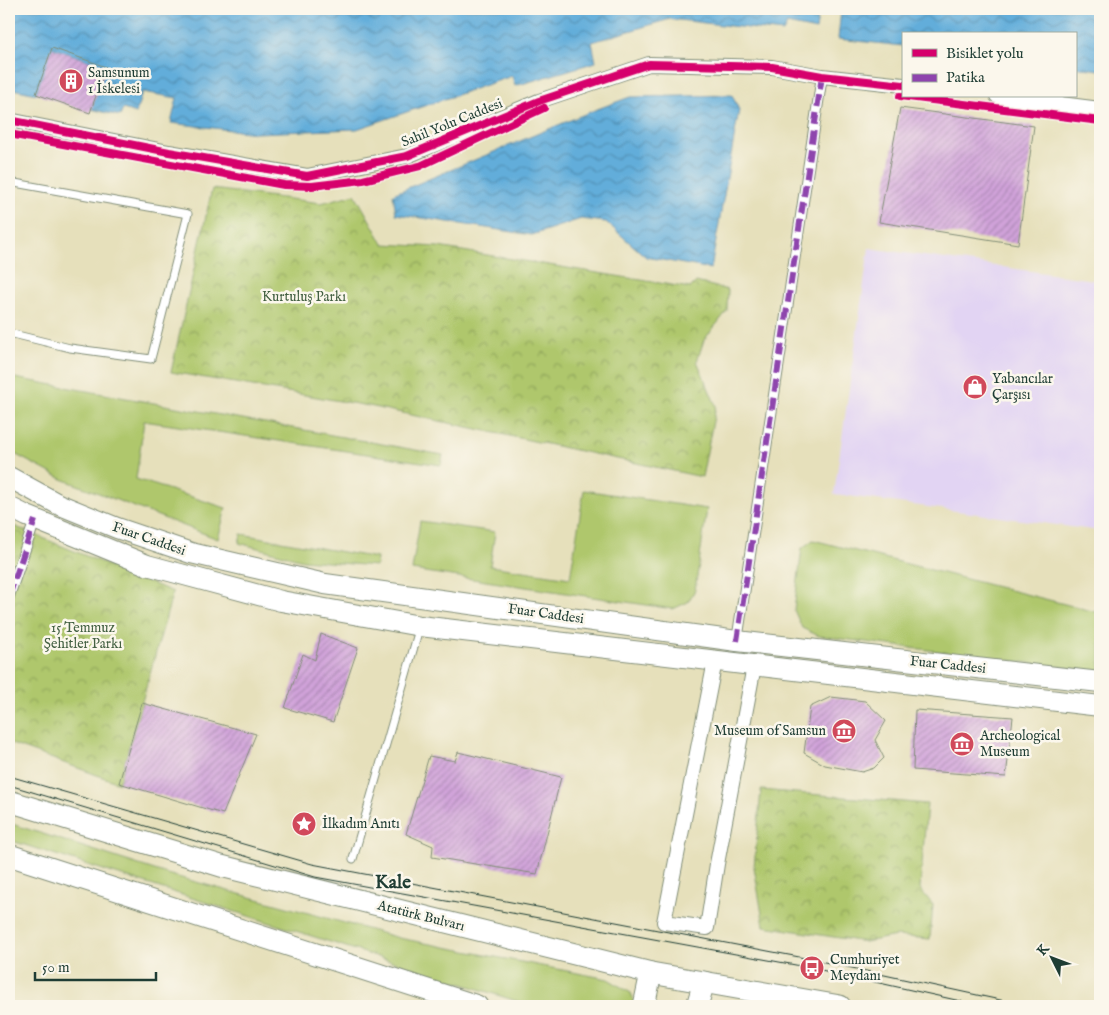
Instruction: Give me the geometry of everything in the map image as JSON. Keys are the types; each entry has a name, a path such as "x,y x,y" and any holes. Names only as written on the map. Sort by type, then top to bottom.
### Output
{"main road":[{"name":"Fuar Caddesi","path":"9,477 58,504 117,528 191,553 325,584 737,641 1100,682"},
{"name":"Fuar Caddesi","path":"9,507 35,520 147,565 281,602 420,626 1100,706"},
{"name":"Atatürk Bulvarı","path":"9,801 222,866 651,974 840,1006"},
{"path":"9,855 477,1006"},
{"path":"644,1006 651,974"},
{"path":"697,1006 704,982"}],"street":[{"name":"Sahil Yolu Caddesi","path":"9,120 169,152 307,176 407,156 539,101 649,64 772,67 822,76 902,85"},
{"path":"737,641 822,76"},
{"path":"1013,98 1100,109"},
{"path":"9,596 35,520"},
{"path":"715,661 664,922 707,928 716,864 754,666"}],"lane":[{"path":"9,182 188,214 151,359 70,348 9,333"},
{"path":"353,859 420,626"}],"shaded area":[{"name":"Yabancılar Çarşısı","path":"869,248 1100,281 1100,531 834,494"}],"green space":[{"name":"Kurtuluş Parkı","path":"212,189 321,203 355,194 383,244 438,247 690,288 696,282 728,290 727,311 704,340 697,361 716,406 702,477 369,406 171,372"},
{"path":"9,377 443,455 441,465 144,421 136,479 226,508 218,539 62,479 9,451"},
{"path":"584,490 707,509 695,590 688,602 673,609 412,570 420,521 495,532 490,566 570,578"},
{"name":"15 Temmuz Şehitler Parkı","path":"9,524 173,592 119,783 9,743"},
{"path":"241,534 377,558 376,566 303,560 239,543"},
{"path":"813,540 1100,613 1100,672 819,636 802,628 794,610 802,548"},
{"path":"761,790 927,804 920,889 933,905 930,939 896,936 865,942 764,926 754,867"},
{"path":"9,823 167,874 399,938 608,979 631,993 636,1006 532,1006 9,840"}],"water":[{"path":"9,9 819,9 816,30 787,24 783,32 670,19 592,42 596,62 515,86 512,76 357,129 256,133 171,123 177,98 142,92 136,113 123,109 120,116 91,109 106,67 53,48 36,94 9,88"},
{"path":"841,9 1100,9 1100,70 1076,67 1076,32 902,32 902,46 838,39"},
{"path":"732,95 739,110 711,269 646,257 606,222 581,219 532,235 396,214 393,194 630,97"}],"building":[{"name":"Samsunum 1 İskelesi","path":"52,48 106,67 90,113 36,94"},
{"path":"900,108 1034,126 1018,244 879,222"},
{"path":"321,634 358,648 333,722 285,708 303,654 315,660"},
{"name":"Museum of Samsun","path":"831,697 865,701 886,721 875,740 884,758 874,768 862,772 825,765 804,753 810,707"},
{"path":"142,703 256,734 223,814 119,783"},
{"name":"Archeological Museum","path":"915,710 1013,717 1006,777 913,770"},
{"path":"458,752 561,777 537,874 432,857 433,846 406,834 429,756 455,761"}],"tram line":[{"path":"9,776 312,864 815,960 1028,1006"},
{"path":"9,785 315,877 812,968 983,1006"}],"marked path":[{"path":"737,641 822,76"},
{"path":"9,596 35,520"}],"cycle path":[{"path":"9,120 169,152 307,176 407,156 539,101 649,64 772,67 822,76 902,85"},
{"path":"916,98 1100,121"},
{"path":"9,134 284,185 312,186 363,180 420,166 544,108"}],"place":[{"name":"Samsunum 1 İskelesi","path":"71,81"},
{"name":"Yabancılar Çarşısı","path":"975,387"},
{"name":"Museum of Samsun","path":"844,731"},
{"name":"Archeological Museum","path":"962,744"},
{"name":"İlkadım Anıtı","path":"304,824"},
{"name":"Cumhuriyet Meydanı","path":"812,968"}],"district":[{"name":"Kale","path":"393,883"}]}
